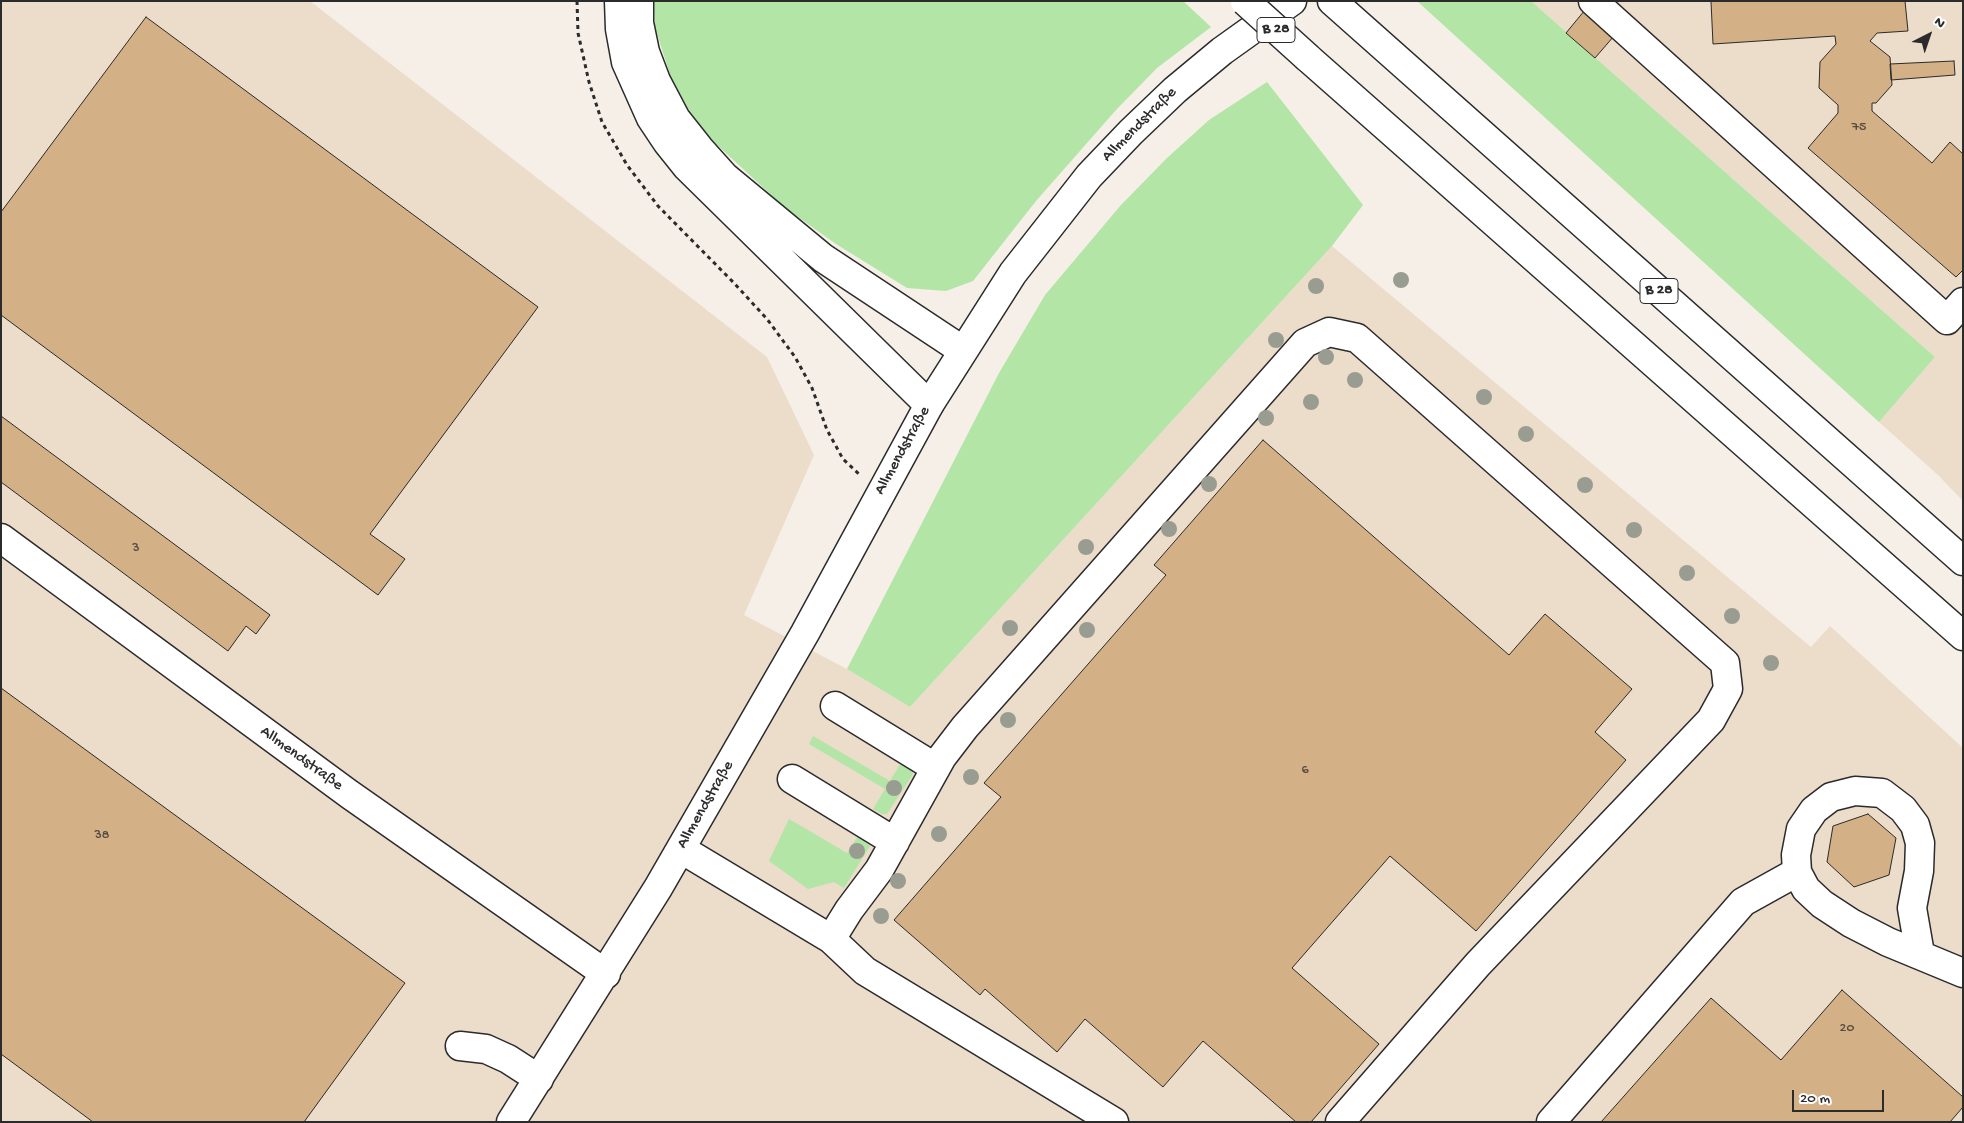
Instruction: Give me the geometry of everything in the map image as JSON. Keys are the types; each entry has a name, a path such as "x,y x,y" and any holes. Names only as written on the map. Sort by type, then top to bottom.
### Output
{"main road":[{"path":"618,1 620,29 626,62 651,118 667,142 688,167 929,405"},
{"path":"639,1 639,23 645,52 656,81 676,119 725,177 823,258 962,350"},
{"name":"B 28","path":"1245,1 1963,636"},
{"name":"Allmendstraße","path":"511,1122 606,974 681,849 805,633 929,405 962,350 1013,273 1044,231 1089,176 1119,144 1182,84 1222,51 1292,1"},
{"name":"B 28","path":"1332,1 1963,561"},
{"path":"1594,1 1621,10 1947,320 1963,302"},
{"path":"831,939 849,910 879,870 936,768 965,726 1304,343 1328,332 1357,338 1725,663 1728,688 1711,720 1478,964 1340,1122"},
{"name":"Allmendstraße","path":"1,538 349,794 606,974"},
{"path":"835,706 936,768"},
{"path":"792,779 895,842"},
{"path":"1920,954 1912,908 1920,871 1920,843 1915,824 1904,809 1882,793 1854,791 1831,798 1814,810 1802,829 1796,855 1797,872 1806,890 1822,904 1851,923 1881,938 1963,973"},
{"path":"681,849 831,939 865,971 1114,1122"},
{"path":"1551,1122 1743,902 1797,872"},
{"path":"460,1046 486,1049 508,1059 539,1079"}],"path":[{"path":"577,1 578,34 589,82 602,122 627,165 658,206 767,319 796,357 812,388 827,430 843,459 880,492"}],"shaded area":[{"path":"1,1 310,1 767,357 814,455 744,615 847,669 910,707 1332,246 1811,647 1830,626 1963,748 1963,1122 1,1122"},
{"path":"1531,1 1963,1 1963,501 1938,475 1879,422 1935,357"}],"green space":[{"path":"654,1 1183,1 1211,27 1157,68 1116,110 1036,201 973,281 946,291 907,288 836,244 784,207 712,140 690,112 670,75 655,27"},
{"path":"1417,1 1531,1 1935,357 1879,422"},
{"path":"1267,82 1363,205 1332,246 910,707 847,669 999,373 1045,295 1121,205 1167,158 1209,120"},
{"path":"813,736 890,781 902,761 913,770 913,774 887,814 882,814 873,809 885,789 809,744"},
{"path":"789,819 847,853 858,836 870,846 844,888 834,882 808,889 769,861"}],"building":[{"path":"1711,1 1905,1 1908,31 1877,33 1870,41 1890,57 1892,85 1876,103 1872,103 1872,111 1932,163 1950,142 1963,154 1963,270 1956,277 1808,148 1838,113 1838,105 1819,88 1820,62 1836,44 1835,36 1713,44"},
{"path":"1585,10 1614,36 1595,58 1566,33"},
{"path":"146,17 538,307 370,534 405,559 378,595 1,315 1,212"},
{"path":"1954,61 1955,75 1891,80 1890,64"},
{"path":"1,416 270,615 256,634 246,626 228,651 1,482"},
{"path":"1263,440 1509,655 1545,614 1632,689 1595,732 1626,760 1476,931 1390,856 1292,968 1379,1044 1311,1122 1296,1122 1203,1041 1163,1087 1085,1019 1057,1052 985,989 980,995 894,920 1001,797 984,783 1166,575 1154,565"},
{"path":"1,688 405,983 304,1122 93,1122 1,1054"},
{"path":"1868,814 1896,838 1889,875 1854,887 1827,862 1833,826"},
{"path":"1842,990 1963,1097 1963,1107 1950,1122 1601,1122 1711,998 1781,1060"}]}
